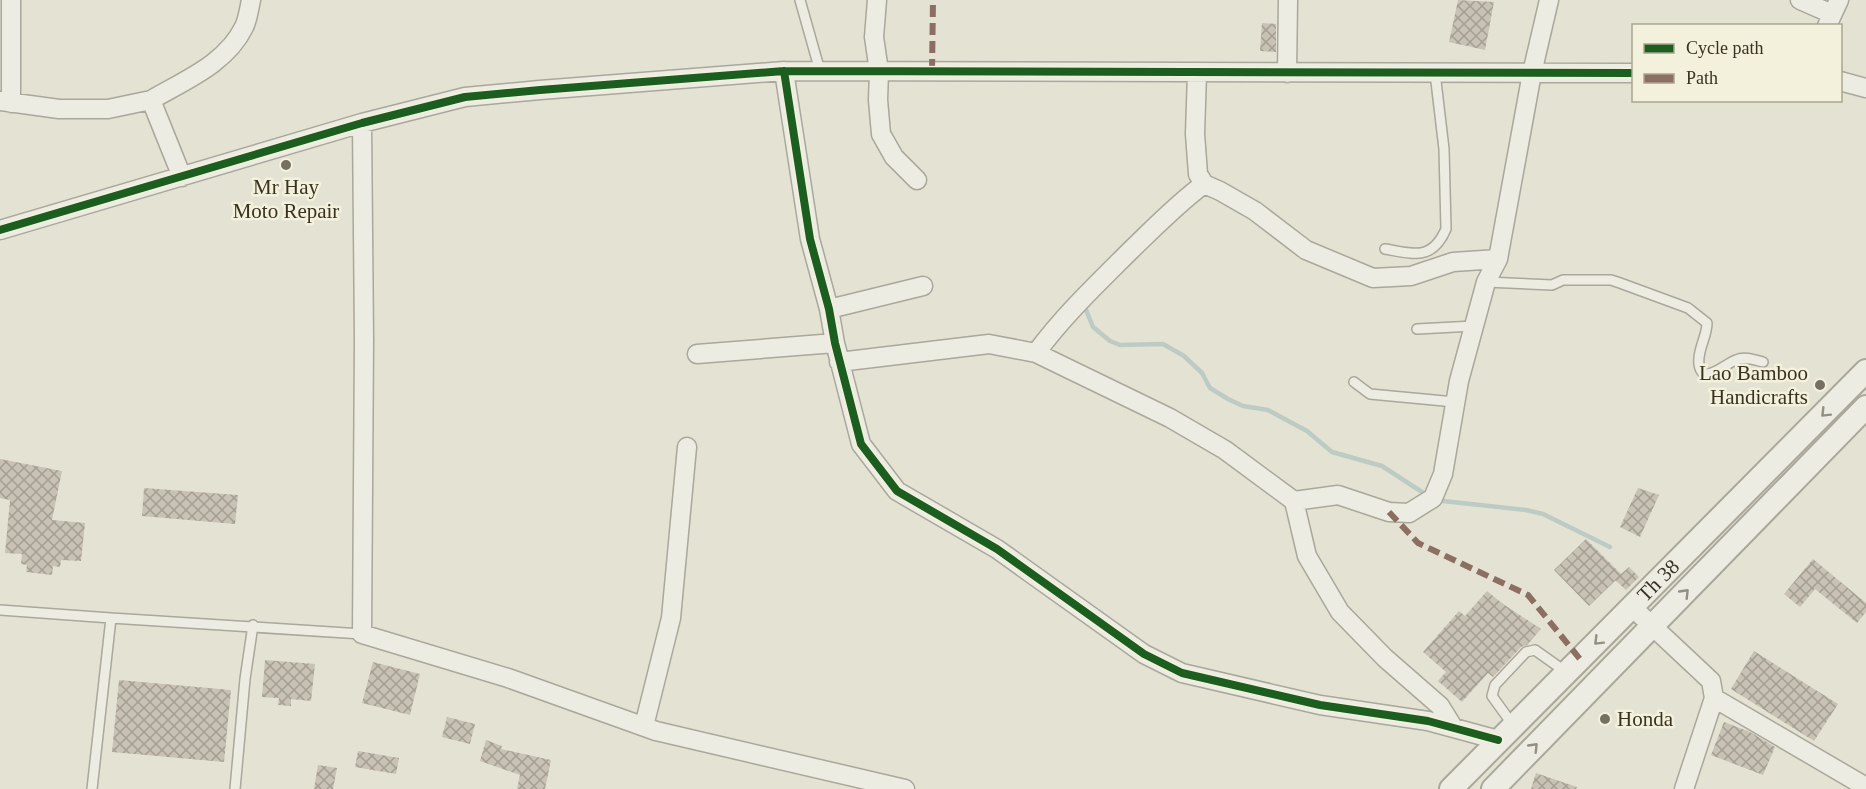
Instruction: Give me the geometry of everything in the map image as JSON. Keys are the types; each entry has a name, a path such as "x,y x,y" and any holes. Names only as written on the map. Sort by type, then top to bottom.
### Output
{"street":[{"path":"11,0 6,102 59,109 108,109 151,100 212,64 231,49 245,25 251,0"},
{"path":"877,0 874,37 879,71 878,100 881,134 894,157 916,180"},
{"path":"1287,73 1288,0"},
{"path":"1294,501 1338,495 1389,512 1409,513 1433,498 1443,474 1459,381 1486,282 1498,259 1532,74 1549,0"},
{"path":"1800,0 1833,13"},
{"path":"784,71 810,239 861,444 897,491 997,549 1144,654 1182,673 1320,705 1428,721 1453,727 1506,733"},
{"path":"0,230 362,123 465,98 540,90 784,71 1632,73"},
{"path":"1197,73 1195,134 1198,174 1204,184 1255,211 1306,250 1373,278 1411,276 1454,262 1498,259"},
{"path":"1842,82 1866,88"},
{"path":"151,100 182,177"},
{"path":"362,123 364,352 362,634 508,678 656,731 905,789"},
{"path":"1036,353 1053,330 1105,276 1179,203 1204,184"},
{"path":"829,309 923,286"},
{"path":"697,354 835,343"},
{"path":"839,362 989,344 1036,353 1170,418 1225,450 1294,501 1307,556 1340,612 1386,658 1440,706 1453,727"},
{"name":"Th 38","path":"1451,789 1866,371"},
{"name":"Th 38","path":"1493,789 1866,407"},
{"path":"644,726 671,618 687,447"},
{"path":"1632,607 1711,681 1714,698 1683,789"},
{"path":"1714,698 1866,787"}],"lane":[{"path":"800,0 820,71"},
{"path":"1385,249 1417,255 1433,249 1441,240 1446,228 1444,149 1435,73"},
{"path":"1486,282 1552,285 1563,280 1611,280 1688,308 1707,323 1699,359 1702,372 1708,375 1715,373 1736,359 1763,362"},
{"path":"1417,329 1474,326"},
{"path":"1354,382 1370,394 1455,402"},
{"path":"0,610 362,634"},
{"path":"92,789 111,618"},
{"path":"235,789 245,679 254,626"},
{"path":"1506,733 1492,696 1492,690 1526,652 1535,650 1566,672"}],"building":[{"path":"1458,0 1494,2 1485,50 1449,42"},
{"path":"1262,23 1276,24 1276,52 1260,51"},
{"path":"0,459 62,471 52,520 85,523 81,561 61,560 60,567 53,566 52,575 26,572 27,565 21,564 22,554 5,553 10,500 0,498"},
{"path":"144,488 238,495 235,524 142,516"},
{"path":"1638,488 1659,495 1640,537 1620,527"},
{"path":"1586,539 1621,574 1629,567 1639,577 1626,590 1615,580 1589,606 1554,570"},
{"path":"1813,559 1866,603 1866,612 1857,623 1815,589 1800,607 1784,594"},
{"path":"1487,591 1541,629 1493,677 1488,673 1462,702 1438,681 1446,672 1423,652 1459,611 1465,616"},
{"path":"1754,651 1838,704 1814,741 1731,689"},
{"path":"265,660 315,664 311,701 291,699 291,706 278,705 279,698 262,697"},
{"path":"373,662 420,674 410,715 362,703"},
{"path":"119,680 231,690 224,762 112,752"},
{"path":"447,717 475,724 470,744 442,737"},
{"path":"1724,722 1750,732 1775,747 1763,775 1711,755"},
{"path":"486,740 502,746 501,749 551,760 545,789 517,789 520,775 480,761"},
{"path":"358,751 399,758 396,774 355,767"},
{"path":"318,765 337,768 333,789 314,789"},
{"path":"1536,773 1577,787 1576,789 1531,789"}],"waterway":[{"path":"1084,305 1093,327 1110,341 1120,345 1163,344 1184,356 1202,373 1210,388 1228,399 1243,406 1268,410 1307,431 1332,452 1382,466 1422,492"},
{"path":"1443,501 1543,514 1610,547"}],"marked path":[{"path":"932,71 933,0"},
{"path":"1389,512 1418,543 1528,595 1580,659"}],"cycle path":[{"path":"784,71 810,239 861,444 897,491 997,549 1144,654 1182,673 1320,705 1428,721 1498,740"},
{"path":"0,230 362,123 465,97 784,71 1632,73"}],"place":[{"name":"Mr Hay Moto Repair","path":"286,165"},
{"name":"Lao Bamboo Handicrafts","path":"1820,385"},
{"name":"Honda","path":"1605,719"}]}
